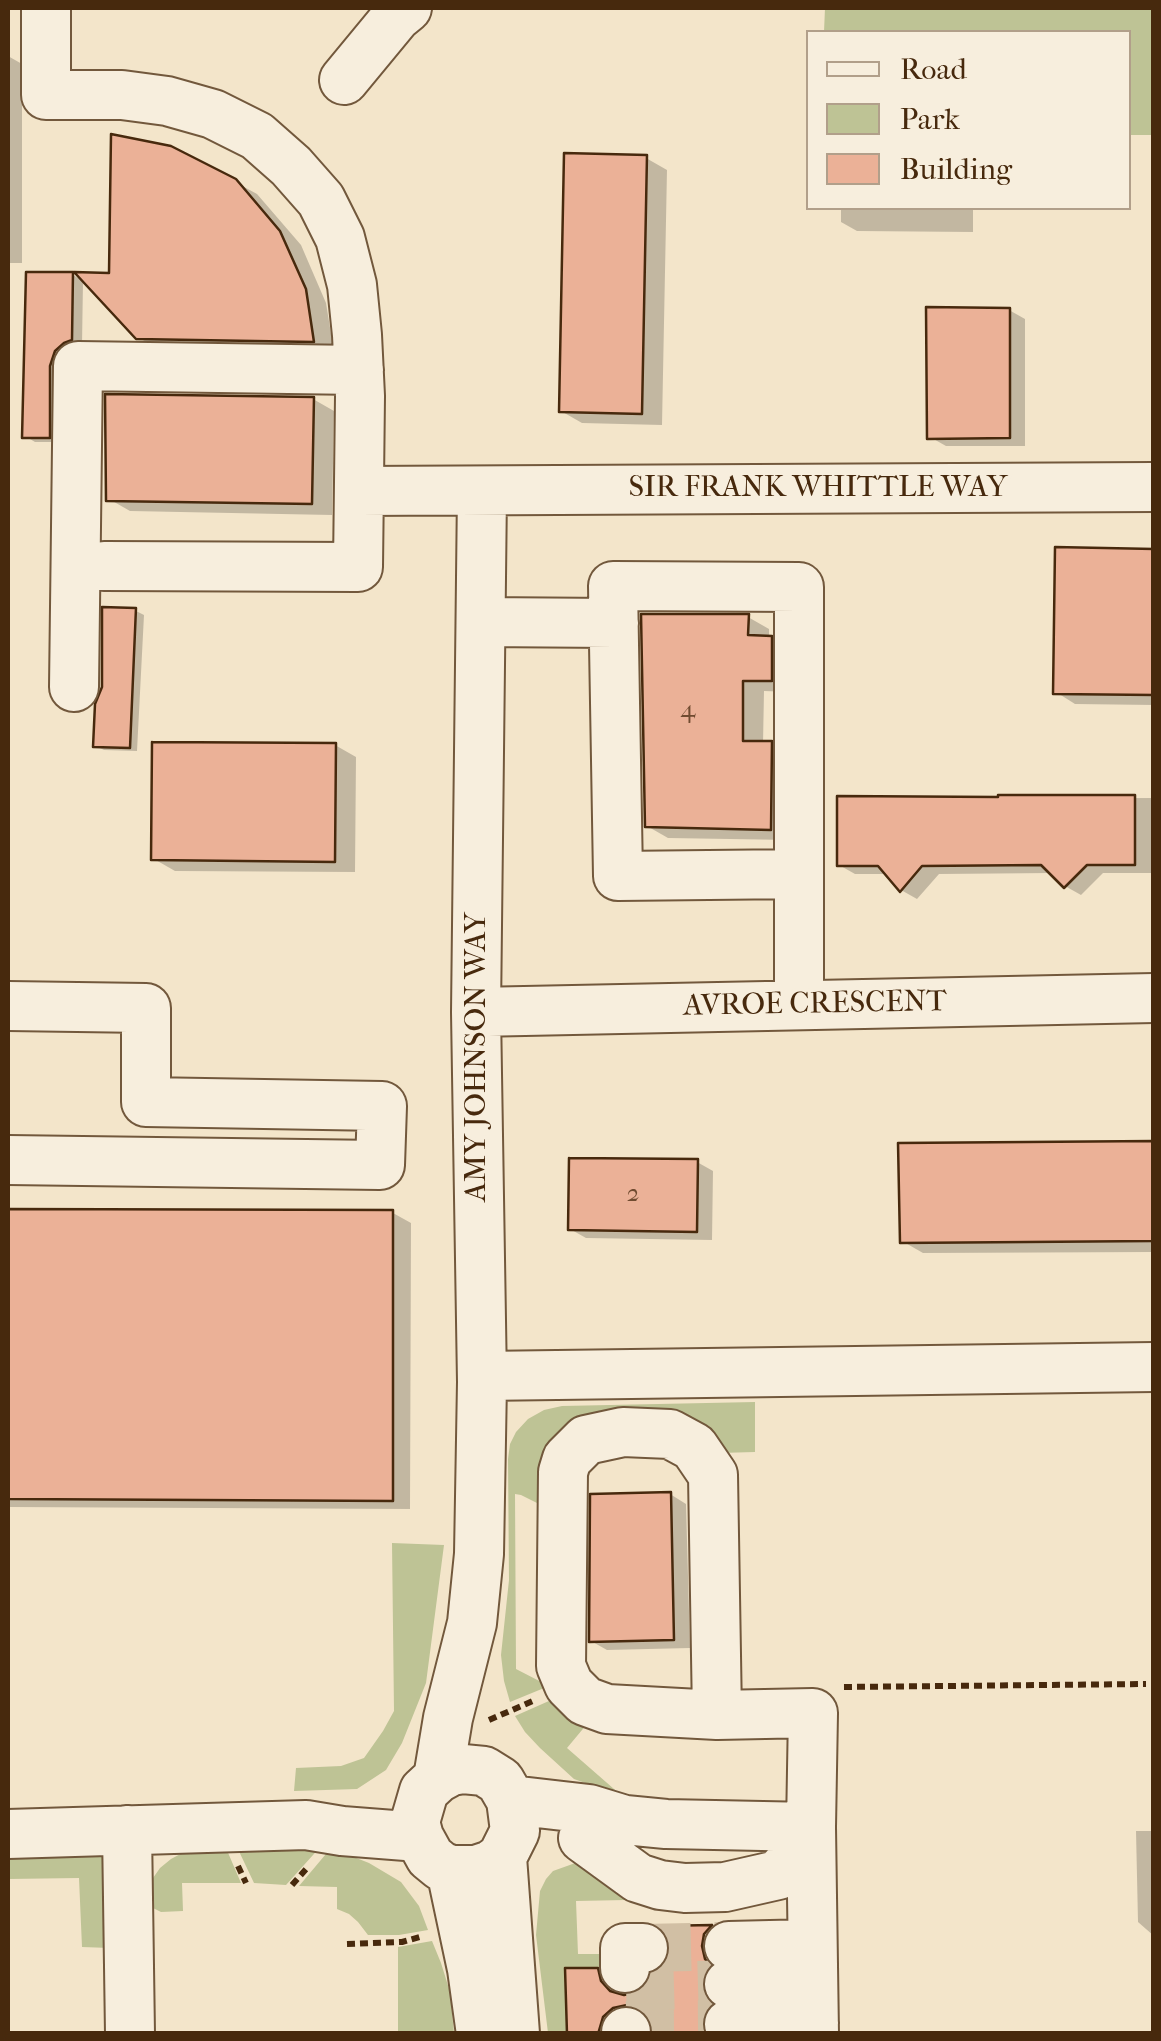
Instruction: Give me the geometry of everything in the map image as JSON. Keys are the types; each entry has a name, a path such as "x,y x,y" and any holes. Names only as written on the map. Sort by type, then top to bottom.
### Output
{"street":[{"path":"46,8 46,96 168,100 213,114 256,136 291,166 320,200 340,238 352,285 358,336 358,567 104,566"},
{"path":"344,80 407,8"},
{"path":"74,686 78,366 358,370"},
{"name":"SIR FRANK WHITTLE WAY","path":"359,491 1154,487"},
{"name":"AMY JOHNSON WAY","path":"482,491 476,1012 482,1376 479,1554 472,1623 474,1691 498,1799 515,2034"},
{"path":"799,874 618,876 612,586 798,586 799,874 799,1005"},
{"path":"481,622 614,623"},
{"name":"AVROE CRESCENT","path":"476,1012 1154,998"},
{"path":"8,1006 146,1008 146,1102 382,1106 380,1165 8,1160"},
{"path":"482,1376 1154,1367"},
{"path":"717,1698 713,1475 694,1446 670,1434 623,1432 586,1440 567,1459 564,1472 561,1666 569,1684 586,1701 608,1709 717,1698 813,1713 813,1995"},
{"name":"AMY JOHNSON WAY","path":"472,1623 448,1718 433,1819 472,1969 480,2034"},
{"path":"433,1819 451,1772 463,1769 498,1799 583,1838 638,1878 685,1888 725,1887 778,1875 798,1853 811,1827"},
{"path":"498,1799 589,1809 625,1820 666,1824 811,1827"},
{"path":"433,1819 476,1870 491,1866 498,1799"},
{"path":"8,1834 306,1825 342,1830 433,1819"},
{"path":"583,1838 666,1824"},
{"path":"127,1830 130,2034"},
{"path":"813,1995 729,1985 813,1995"}],"path":[{"path":"498,1799 569,1684"},
{"path":"833,1687 1146,1684"},
{"path":"346,1944 402,1942 462,1925"}],"green space":[{"path":"825,8 1153,8 1153,135 1131,135 1131,30 824,30"},
{"path":"755,1402 755,1452 719,1453 590,1419 547,1508 515,1494 516,1669 549,1686 510,1702 501,1655 509,1580 508,1459 516,1432 528,1419 562,1406"},
{"path":"392,1543 444,1545 426,1683 402,1743 386,1770 357,1789 294,1791 296,1768 341,1766 364,1758 394,1711"},
{"path":"558,1697 587,1724 567,1748 622,1796 574,1779 525,1732 515,1716"},
{"path":"236,1845 322,1845 286,1885 254,1883"},
{"path":"226,1848 241,1883 182,1883 183,1911 161,1912 149,1906 153,1878 171,1859 186,1851"},
{"path":"331,1848 369,1863 401,1882 419,1906 428,1930 368,1935 349,1914 337,1909 337,1887 299,1886"},
{"path":"108,1851 110,1948 82,1947 79,1878 8,1879 8,1853"},
{"path":"581,1861 626,1900 576,1901 578,1954 606,1954 606,1968 565,1968 567,2033 548,2033 536,1935 540,1891 553,1871"},
{"path":"432,1941 450,1992 454,2033 398,2033 398,1947"}],"building":[{"path":"111,134 171,146 236,179 280,231 306,289 314,342 136,339 74,272 109,273"},
{"path":"564,153 647,155 642,414 559,412"},
{"path":"26,272 73,272 72,340 55,351 50,366 50,438 22,438"},
{"path":"926,307 1010,308 1010,438 927,439"},
{"path":"105,394 314,397 312,504 106,501"},
{"path":"1055,547 1154,549 1154,695 1053,694"},
{"path":"102,607 136,608 130,748 93,747 95,704 102,687"},
{"path":"641,614 749,614 748,635 772,636 772,681 743,681 743,741 772,741 771,830 645,827"},
{"path":"152,742 336,743 335,862 151,860"},
{"path":"1135,795 1135,865 1087,865 1064,888 1041,865 922,866 900,892 878,866 837,866 837,796"},
{"path":"1154,1141 1154,1241 900,1243 898,1143"},
{"path":"569,1158 698,1159 697,1232 568,1230"},
{"path":"8,1209 393,1210 393,1501 8,1499"},
{"path":"671,1492 674,1640 589,1642 590,1494"},
{"path":"712,1925 704,1934 702,1946 710,1965 702,1984 711,2004 702,2023 704,2034 654,2034 649,2017 639,2008 627,2005 613,2008 603,2017 598,2034 567,2034 565,1968 598,1968 601,1981 610,1991 624,1995 638,1992 648,1983 651,1973 667,1961 667,1935 658,1926"}],"tunnel":[{"path":"643,1948 729,1946"},
{"path":"626,1987 729,1984"},
{"path":"626,2025 729,2024"}]}
